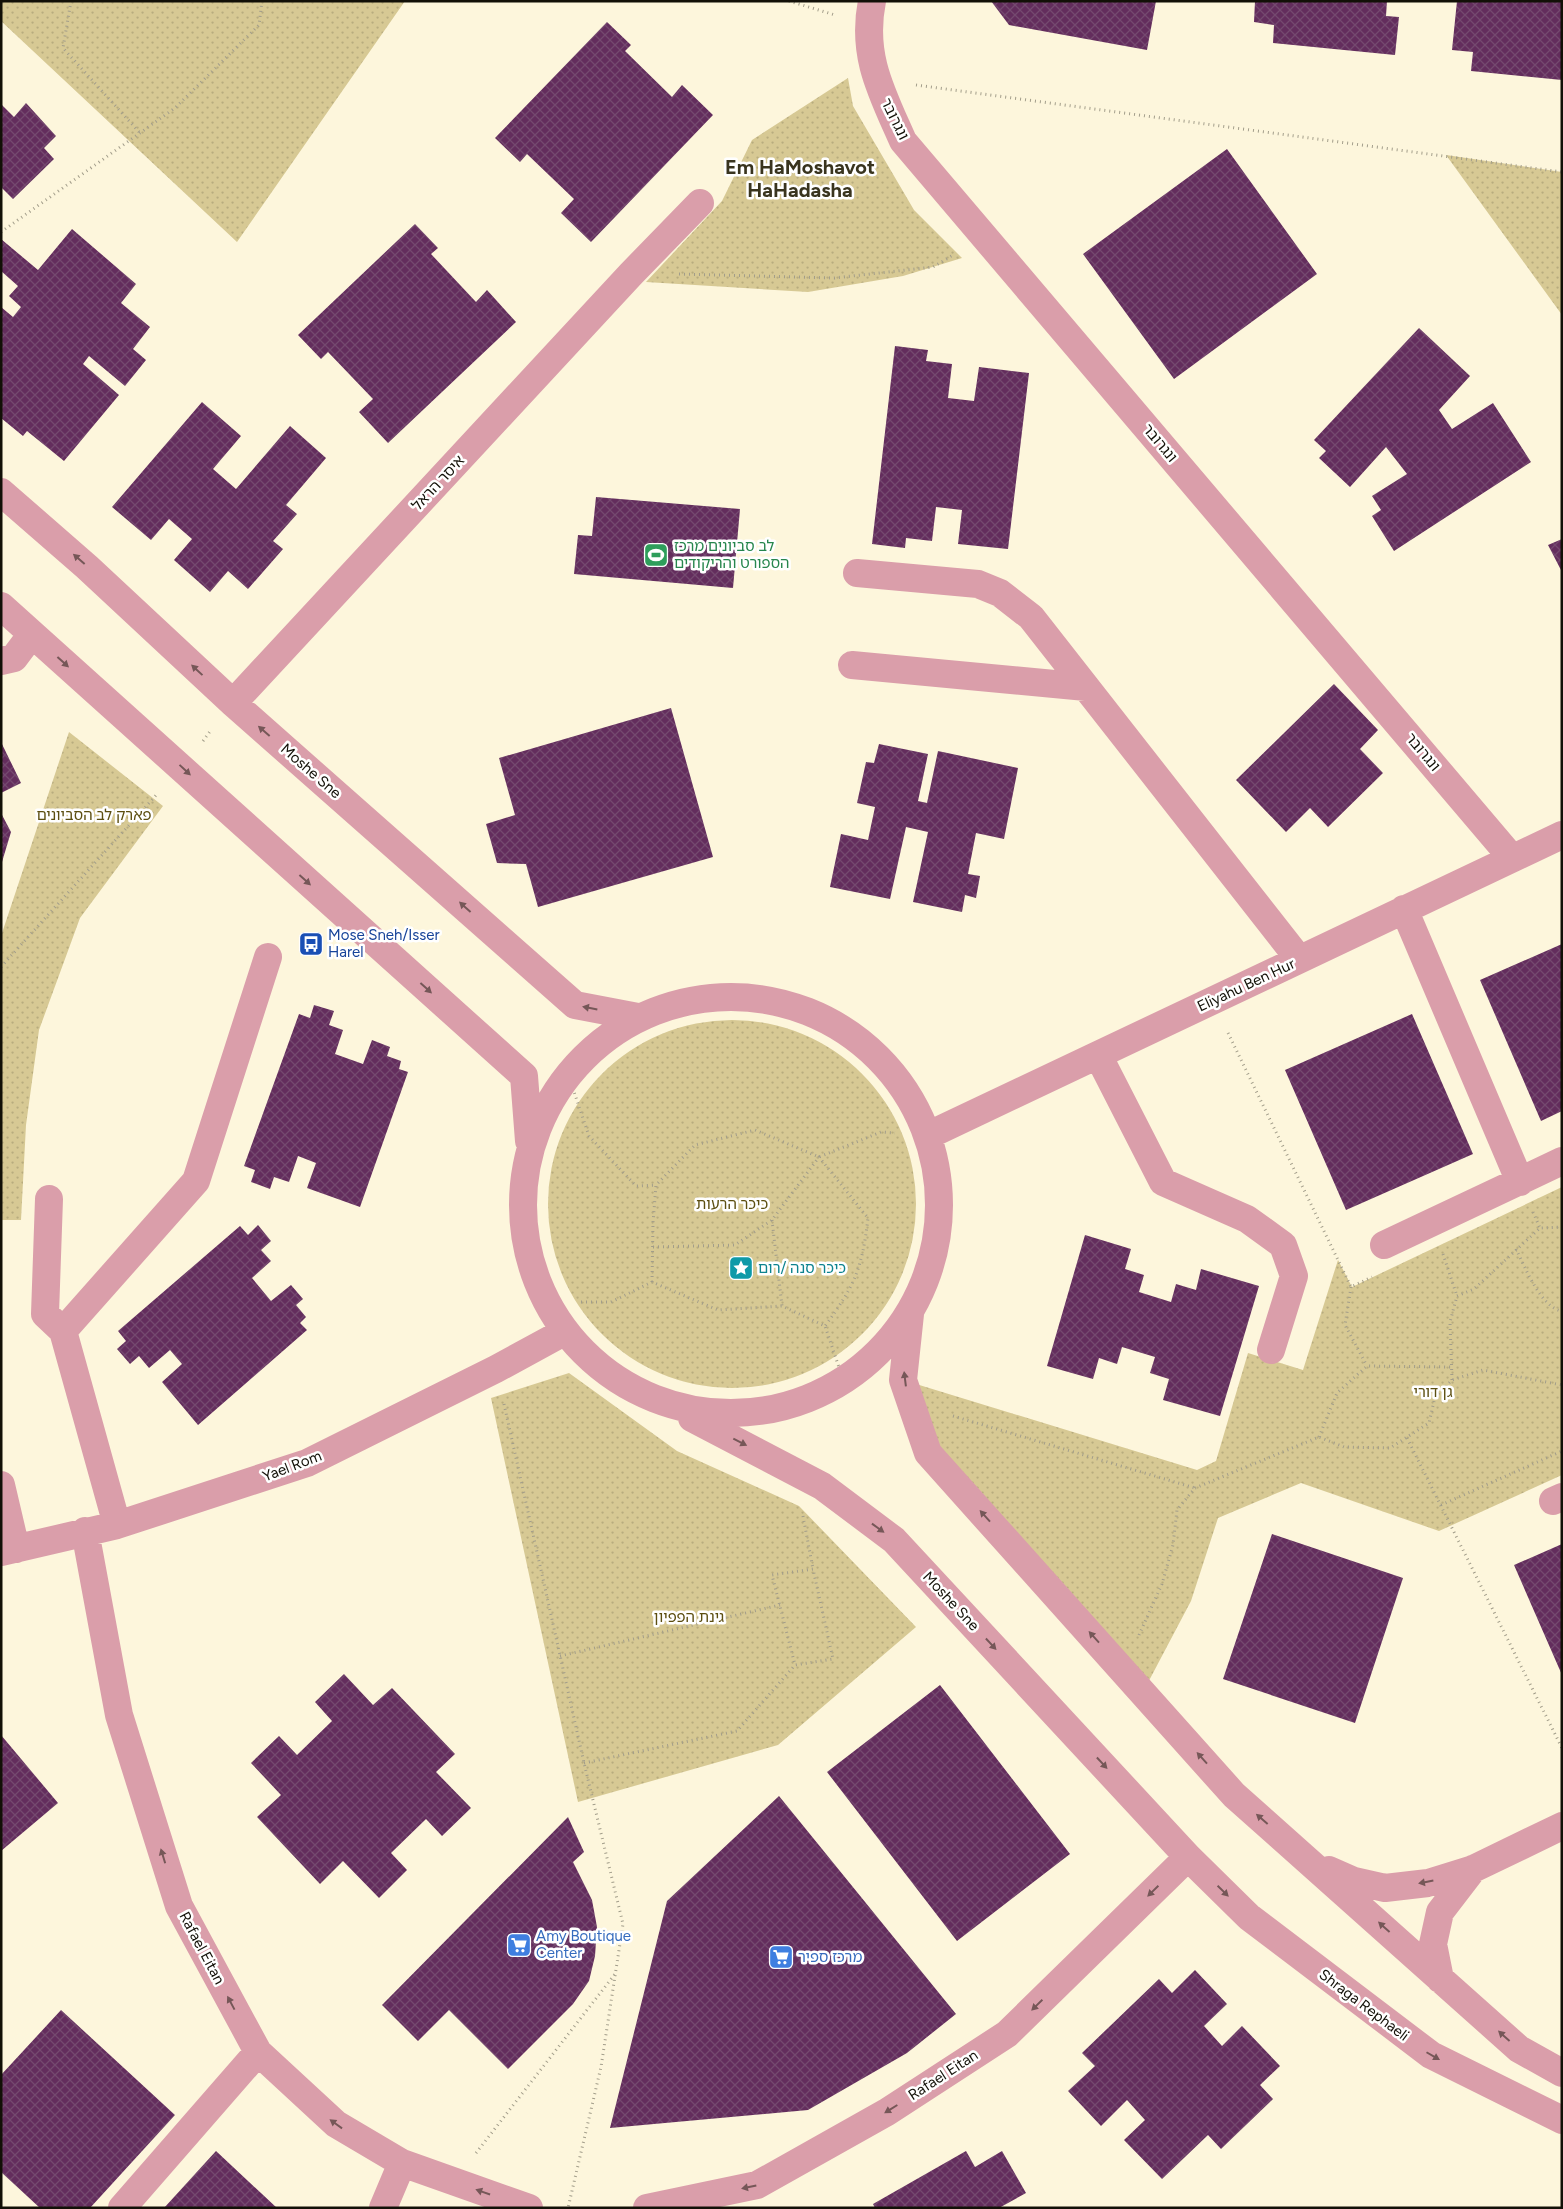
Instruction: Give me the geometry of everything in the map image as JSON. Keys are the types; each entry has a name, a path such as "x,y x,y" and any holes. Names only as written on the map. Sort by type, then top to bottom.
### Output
{"street":[{"name":"ונגרובר","path":"869,13 875,79 904,141 1512,858"},
{"name":"איסר הראל","path":"233,703 631,274 700,203"},
{"name":"Moshe Sne","path":"1,492 88,566 233,703 575,1005 638,1017"},
{"path":"857,572 978,584 1000,593 1031,617 1299,959"},
{"path":"1,606 524,1076 530,1150"},
{"path":"1,661 14,658 32,634"},
{"path":"852,665 1086,687"},
{"name":"Eliyahu Ben Hur","path":"929,1135 1562,834"},
{"path":"1404,909 1520,1182"},
{"path":"63,1331 196,1181 268,957"},
{"path":"530,1150 545,1110 568,1074 600,1041 638,1017 706,996 777,1000 842,1026 895,1073 929,1135 941,1196 934,1258 910,1314 881,1352 844,1382 788,1408 727,1415 666,1405"},
{"path":"1098,1055 1163,1182 1247,1219 1283,1245 1294,1276 1271,1350"},
{"name":"Moshe Sne","path":"530,1150 522,1202 528,1253 546,1302 564,1332 610,1376 822,1486 894,1540 1188,1857"},
{"path":"1384,1245 1562,1161"},
{"path":"49,1199 44,1314 63,1331 117,1525"},
{"path":"910,1314 904,1380 928,1452 1234,1795 1313,1863 1519,2049 1562,2073"},
{"name":"Yael Rom","path":"8,1551 85,1531 117,1525 307,1463 496,1369 564,1332"},
{"path":"1,1485 8,1551"},
{"name":"Rafael Eitan","path":"85,1531 119,1715 179,1906 258,2052 336,2124 402,2163 529,2208"},
{"path":"1313,1863 1354,1881 1385,1888 1428,1883 1473,1870 1562,1826"},
{"name":"Shraga Rephaeli","path":"1188,1857 1249,1916 1431,2055 1562,2120"},
{"name":"Rafael Eitan","path":"647,2208 757,2185 887,2112 1008,2034 1188,1857"},
{"path":"1440,1979 1433,1944 1440,1912 1473,1870"},
{"path":"122,2208 258,2052"},
{"path":"383,2208 402,2163"}],"path":[{"path":"70,1 63,48 140,133"},
{"path":"1,232 175,108 259,25 262,1"},
{"path":"789,1 869,13"},
{"path":"875,79 1562,172"},
{"path":"631,274 834,278 933,267 985,236"},
{"path":"1,967 182,767 233,703"},
{"path":"1212,1001 1351,1287 1345,1324 1367,1366"},
{"path":"568,1074 589,1136 636,1186 656,1185"},
{"path":"652,1282 656,1185 695,1145 755,1130 819,1157 868,1218 864,1255 850,1292 824,1326"},
{"path":"653,1246 735,1245 772,1220 819,1157 880,1132 929,1135"},
{"path":"772,1220 782,1306"},
{"path":"1457,1296 1474,1289 1540,1228 1562,1227"},
{"path":"1440,1245 1457,1296 1450,1322 1452,1380"},
{"path":"1516,1250 1538,1292 1556,1310 1562,1311"},
{"path":"1351,1287 1378,1275"},
{"path":"546,1302 611,1302 652,1282 718,1310 782,1306 824,1326 844,1382"},
{"path":"1319,1437 1337,1393 1367,1366 1452,1367"},
{"path":"496,1369 584,1763 623,1924 602,2067 568,2208"},
{"path":"1122,1670 1162,1584 1173,1544 1177,1510 1195,1488 1319,1437 1344,1447 1390,1448 1429,1424 1435,1396 1452,1380 1483,1370 1562,1385"},
{"path":"912,1404 1195,1488"},
{"path":"1407,1438 1562,1748"},
{"path":"1441,1505 1562,1450"},
{"path":"584,1763 737,1731 795,1665 833,1659 813,1569 795,1472"},
{"path":"795,1665 772,1575 813,1569"},
{"path":"560,1656 780,1605"},
{"path":"454,2181 616,1974"}],"green space":[{"path":"1,1 405,1 237,242 1,21"},
{"path":"848,78 853,106 914,210 962,258 903,276 808,292 646,282 722,201 752,140"},
{"path":"1446,155 1562,172 1562,315"},
{"name":"פארק לב הסביונים","path":"69,732 163,806 80,918 39,1030 26,1125 21,1220 1,1220 1,936"},
{"name":"כיכר הרעות","path":"732,1020 768,1024 802,1034 834,1051 862,1074 885,1102 902,1134 912,1168 916,1204 912,1240 902,1274 885,1306 862,1334 834,1357 802,1374 768,1384 732,1388 696,1384 662,1374 630,1357 602,1334 579,1306 562,1274 552,1240 548,1204 552,1168 562,1134 579,1102 602,1074 630,1051 662,1034 696,1024"},
{"name":"גן דורי","path":"1562,1187 1562,1475 1439,1531 1301,1483 1218,1518 1191,1601 1143,1692 928,1453 903,1380 1197,1470 1216,1461 1248,1353 1303,1370 1338,1260 1352,1287"},
{"name":"גינת הפפיון","path":"569,1373 677,1451 799,1506 916,1627 778,1745 578,1802 491,1398"}],"building":[{"path":"991,1 1156,1 1147,50 1009,25"},
{"path":"1255,1 1387,1 1386,16 1399,17 1395,55 1273,43 1274,25 1254,22"},
{"path":"1457,1 1562,1 1562,80 1471,71 1473,52 1452,50"},
{"path":"607,22 631,45 625,51 672,97 682,85 713,115 591,242 561,213 574,199 527,154 520,162 495,138"},
{"path":"26,103 56,136 44,148 54,159 13,199 1,187 1,104 14,117"},
{"path":"1227,149 1317,274 1174,379 1083,254"},
{"path":"415,224 438,248 431,254 476,302 487,290 516,322 388,443 359,412 373,399 328,352 321,359 298,335"},
{"path":"72,229 136,284 121,303 150,327 133,349 146,360 125,386 89,356 83,364 119,395 64,461 27,431 23,436 1,418 1,307 13,317 21,307 9,296 18,286 1,271 1,239 38,270"},
{"path":"1419,328 1470,376 1439,410 1452,429 1493,403 1531,462 1394,551 1372,516 1381,510 1372,496 1407,474 1386,447 1350,487 1319,458 1326,451 1314,440"},
{"path":"895,346 928,350 926,361 952,364 948,398 974,401 979,367 1029,373 1008,549 958,544 962,510 936,507 932,541 906,538 905,548 872,544"},
{"path":"202,402 241,436 213,469 236,489 290,426 326,458 286,505 297,514 273,541 283,549 248,589 228,571 210,592 174,560 192,539 169,519 151,540 112,507"},
{"name":"לב סביונים מרכז הספורט והריקודים","path":"596,497 740,509 733,588 574,574 578,535 592,536"},
{"path":"1562,539 1562,572 1548,545"},
{"path":"1334,684 1378,730 1360,749 1383,773 1328,827 1310,808 1286,832 1236,780"},
{"path":"671,708 713,857 538,907 526,864 497,863 486,824 515,815 499,758"},
{"path":"1,742 21,783 1,793"},
{"path":"879,744 928,754 918,801 927,803 938,751 1018,768 1004,839 976,833 968,874 980,876 976,898 965,895 962,912 913,902 928,832 906,827 890,899 830,887 841,834 868,840 875,807 857,803 866,762 874,763"},
{"path":"1,813 11,832 2,862 1,862"},
{"path":"1562,944 1562,1111 1541,1121 1480,980"},
{"path":"314,1005 334,1011 329,1025 343,1030 335,1054 363,1064 372,1040 390,1047 387,1056 401,1061 399,1069 408,1072 360,1207 307,1188 316,1163 298,1156 289,1182 274,1177 270,1189 251,1182 255,1170 244,1166 299,1014 310,1018"},
{"path":"1412,1014 1473,1154 1346,1210 1285,1070"},
{"path":"258,1225 271,1241 261,1250 271,1261 252,1278 271,1301 291,1285 303,1299 296,1305 306,1317 300,1323 307,1330 198,1425 162,1382 182,1364 170,1350 149,1368 139,1356 130,1364 117,1349 126,1341 118,1331 240,1226 248,1235"},
{"path":"1085,1235 1131,1249 1125,1269 1144,1275 1139,1292 1171,1302 1176,1284 1196,1290 1201,1269 1259,1286 1220,1416 1163,1400 1169,1379 1150,1373 1155,1357 1122,1347 1117,1364 1099,1358 1093,1379 1047,1366"},
{"path":"1272,1534 1403,1578 1355,1723 1223,1679"},
{"path":"1562,1544 1562,1675 1514,1565"},
{"path":"344,1674 373,1705 392,1688 455,1754 436,1772 471,1808 442,1836 426,1819 391,1853 407,1870 379,1898 343,1861 320,1884 257,1817 281,1795 251,1763 279,1736 297,1755 332,1721 315,1702"},
{"path":"940,1685 1070,1854 957,1941 827,1772"},
{"path":"1,1735 58,1803 1,1851"},
{"name":"מרכז ספיר","path":"779,1796 956,2014 907,2053 808,2110 610,2128 667,1901"},
{"name":"Amy Boutique Center","path":"568,1817 584,1852 573,1862 592,1900 597,1927 595,1956 589,1981 573,2004 508,2069 449,2010 418,2041 382,2005"},
{"path":"1195,1970 1227,2004 1204,2026 1222,2046 1242,2026 1280,2066 1260,2085 1273,2099 1221,2149 1208,2135 1162,2179 1124,2140 1145,2120 1127,2100 1101,2126 1068,2091 1095,2066 1082,2053 1159,1979 1172,1993"},
{"path":"61,2010 175,2115 90,2208 40,2208 1,2172 1,2075"},
{"path":"216,2151 277,2208 164,2208"},
{"path":"966,2151 975,2167 1002,2151 1026,2193 999,2208 875,2208 873,2204"}],"place":[{"name":"לב סביונים מרכז הספורט והריקודים","path":"656,555"},
{"name":"Mose Sneh/Isser Harel","path":"311,944"},
{"name":"כיכר סנה /רום","path":"741,1268"},
{"name":"Amy Boutique Center","path":"519,1945"},
{"name":"מרכז ספיר","path":"781,1957"}],"district":[{"name":"Em HaMoshavot HaHadasha","path":"800,178"}]}
